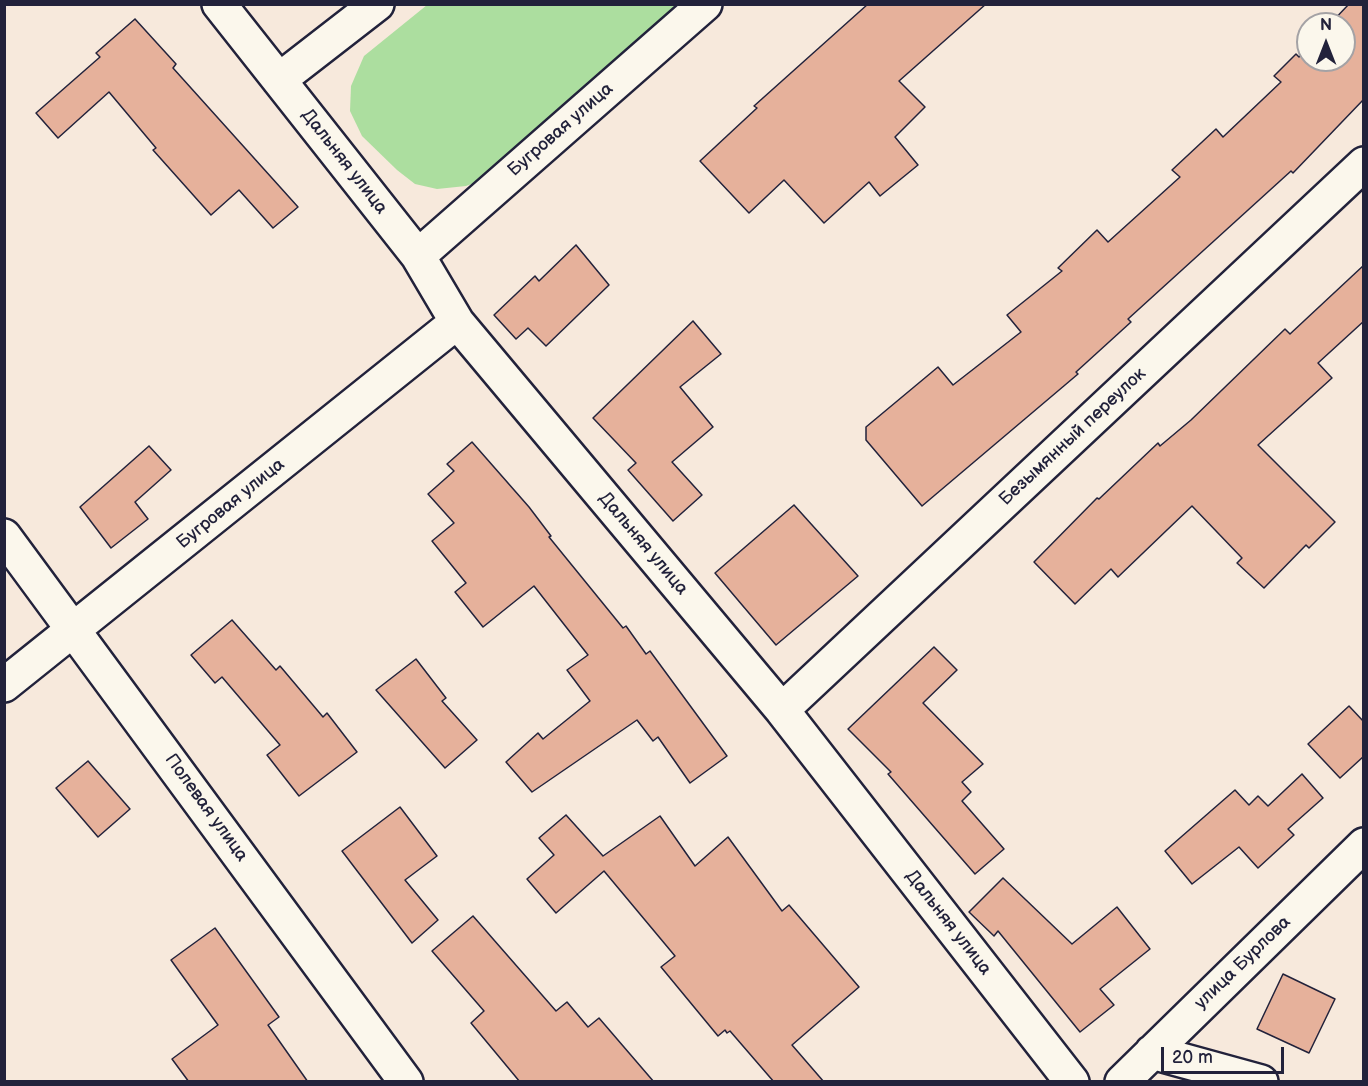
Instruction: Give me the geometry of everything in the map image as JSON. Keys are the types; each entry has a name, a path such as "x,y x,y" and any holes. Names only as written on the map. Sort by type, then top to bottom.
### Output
{"street":[{"name":"Дальняя улица","path":"219,4 418,256 457,322 783,710 1072,1082"},
{"path":"279,80 377,4"},
{"name":"Бугровая улица","path":"418,256 705,4"},
{"name":"Безымянный переулок","path":"783,710 1364,164"},
{"name":"Бугровая улица","path":"4,685 457,322"},
{"name":"Полевая улица","path":"4,536 76,629 406,1082"},
{"name":"улица Бурлова","path":"1122,1082 1364,845"},
{"path":"1152,1052 1262,1082"}],"green space":[{"path":"427,5 694,5 491,177 466,186 437,189 415,184 397,170 362,136 350,111 351,86 364,56"}],"building":[{"path":"868,4 986,4 899,81 925,107 895,137 918,165 880,196 869,182 824,223 784,180 749,213 700,161 757,108 754,106"},
{"path":"1349,4 1364,4 1364,99 1293,173 1291,171 1128,319 1131,322 1076,372 1078,374 922,506 866,440 866,427 938,367 953,385 1021,332 1007,315 1062,271 1058,268 1097,230 1108,242 1180,177 1172,170 1216,129 1223,137 1281,82 1274,76 1296,54 1296,72 1356,72 1356,12 1341,12"},
{"path":"135,19 176,64 173,68 298,207 273,228 239,190 211,215 153,150 156,148 109,92 58,138 36,113 100,57 96,53"},
{"path":"576,245 609,285 546,346 528,328 516,339 494,315 535,276 539,281"},
{"path":"1364,265 1364,321 1318,363 1332,378 1258,445 1335,522 1309,548 1306,545 1264,588 1237,563 1242,558 1192,506 1118,577 1111,569 1075,604 1034,562 1097,498 1099,499 1158,443 1160,446 1191,420 1285,329 1290,334"},
{"path":"693,321 721,354 680,387 713,427 672,462 702,495 673,521 628,470 636,463 593,418"},
{"path":"472,442 529,507 551,536 549,537 623,628 626,626 646,654 650,651 727,756 690,783 658,737 653,741 637,720 532,792 506,762 538,733 543,739 590,701 567,670 588,655 534,586 483,627 455,592 466,583 432,541 454,523 428,494 454,471 447,464"},
{"path":"149,446 171,470 135,502 148,519 111,548 80,507"},
{"path":"794,505 858,576 776,645 715,573"},
{"path":"232,620 276,670 280,666 323,717 327,713 357,752 299,796 267,755 280,745 222,677 215,683 191,655"},
{"path":"934,647 957,670 923,703 983,764 962,782 971,792 962,801 1004,849 975,874 888,774 891,772 848,729"},
{"path":"416,659 446,698 442,701 477,740 445,768 376,690"},
{"path":"1349,706 1364,722 1364,756 1340,778 1308,744"},
{"path":"88,761 130,809 98,837 56,788"},
{"path":"1302,774 1323,798 1288,829 1294,835 1258,868 1239,847 1192,884 1165,851 1235,790 1249,805 1258,796 1268,806"},
{"path":"400,807 437,856 405,880 438,920 412,943 342,851"},
{"path":"566,815 603,856 660,816 695,866 728,837 782,911 789,905 859,987 792,1045 824,1082 774,1082 730,1031 727,1033 725,1030 718,1036 661,967 675,956 604,871 556,913 527,879 554,855 539,838"},
{"path":"1003,878 1072,944 1117,907 1150,949 1100,989 1114,1005 1080,1032 998,931 994,936 969,912"},
{"path":"473,916 556,1011 567,1002 588,1027 599,1018 654,1082 520,1082 471,1023 484,1011 432,951"},
{"path":"215,928 279,1017 268,1025 308,1082 189,1082 172,1059 218,1025 171,960"},
{"path":"1283,974 1335,999 1309,1053 1257,1029"}]}
